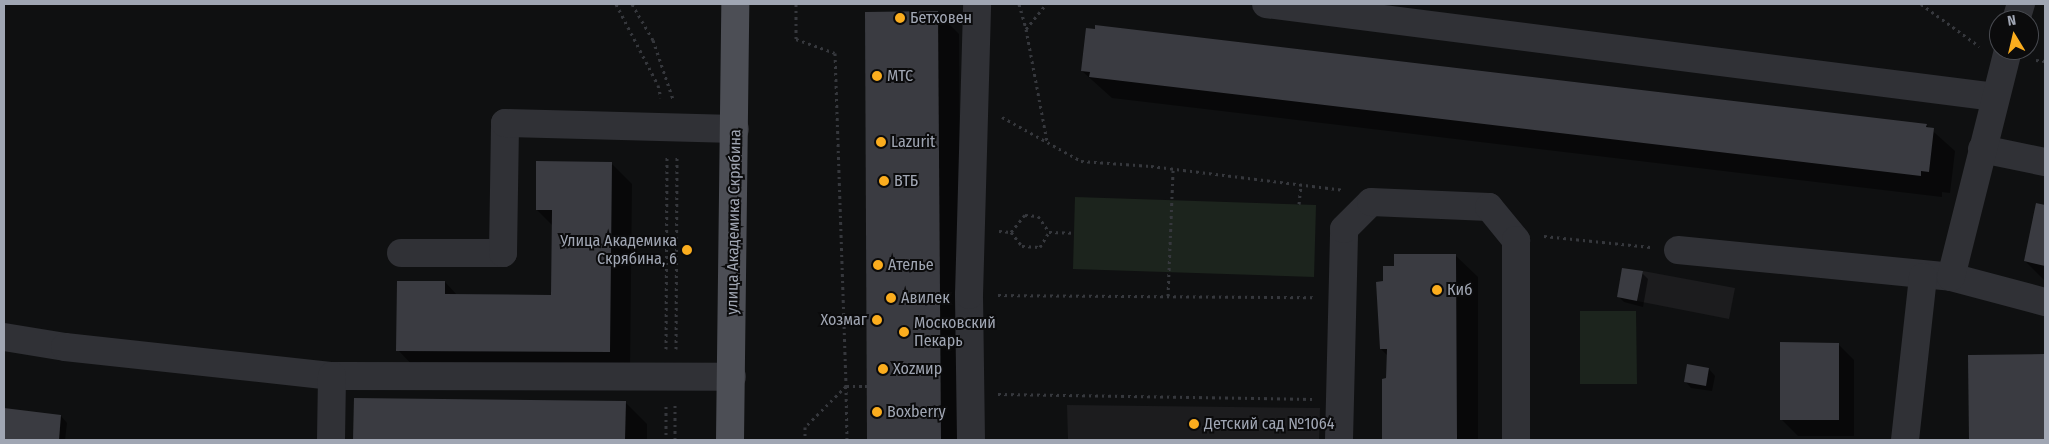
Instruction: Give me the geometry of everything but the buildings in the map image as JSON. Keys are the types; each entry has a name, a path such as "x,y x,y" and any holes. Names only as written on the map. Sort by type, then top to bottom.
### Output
{"main road":[{"name":"улица Академика Скрябина","path":"730,440 735,4"}],"lane":[{"path":"971,440 969,294 977,4"},
{"path":"1266,4 1995,97"},
{"path":"1951,277 2005,60"},
{"path":"401,252 503,253 506,123 735,129"},
{"path":"1982,149 2045,162"},
{"path":"1339,440 1344,229 1371,202 1489,207 1516,240 1516,440"},
{"path":"1678,250 1923,277 1951,277 2045,302"},
{"path":"1905,440 1923,277"},
{"path":"4,337 65,347 332,376 732,377"},
{"path":"330,440 332,376"}],"path":[{"path":"616,4 658,84 672,128 671,376 666,440"},
{"path":"632,4 653,40 672,87 671,376 675,440"},
{"path":"796,4 796,39 835,53 846,386 846,440"},
{"path":"1019,4 1026,29 1047,142"},
{"path":"1026,29 1046,4"},
{"path":"974,102 1082,161 1173,169 1349,191 1371,202"},
{"path":"1168,296 1173,169"},
{"path":"1299,204 1300,185"},
{"path":"1011,232 1025,215 1038,216 1049,232"},
{"path":"970,231 1011,232"},
{"path":"1011,232 1022,246 1040,247 1049,232"},
{"path":"1049,232 1074,233"},
{"path":"1516,240 1538,235 1678,250"},
{"path":"969,294 1342,297"},
{"path":"805,440 805,427 846,386 867,386"},
{"path":"970,393 1340,400"}],"shaded area":[{"path":"1075,197 1316,205 1314,277 1073,269"},
{"path":"1643,271 1735,288 1729,319 1637,301"},
{"path":"1580,311 1636,311 1637,384 1580,384"},
{"name":"Детский сад №1064","path":"1067,405 1320,408 1319,440 1068,440"}],"place":[{"name":"Бетховен","path":"900,18"},
{"name":"МТС","path":"877,76"},
{"name":"Lazurit","path":"881,142"},
{"name":"ВТБ","path":"884,181"},
{"name":"Улица Академика Скрябина, 6","path":"687,250"},
{"name":"Ателье","path":"878,265"},
{"name":"Киб","path":"1437,290"},
{"name":"Авилек","path":"891,298"},
{"name":"Хозмаг","path":"877,320"},
{"name":"Московский Пекарь","path":"904,332"},
{"name":"Хоzмир","path":"883,369"},
{"name":"Boxberry","path":"877,412"},
{"name":"Детский сад №1064","path":"1194,424"}]}
